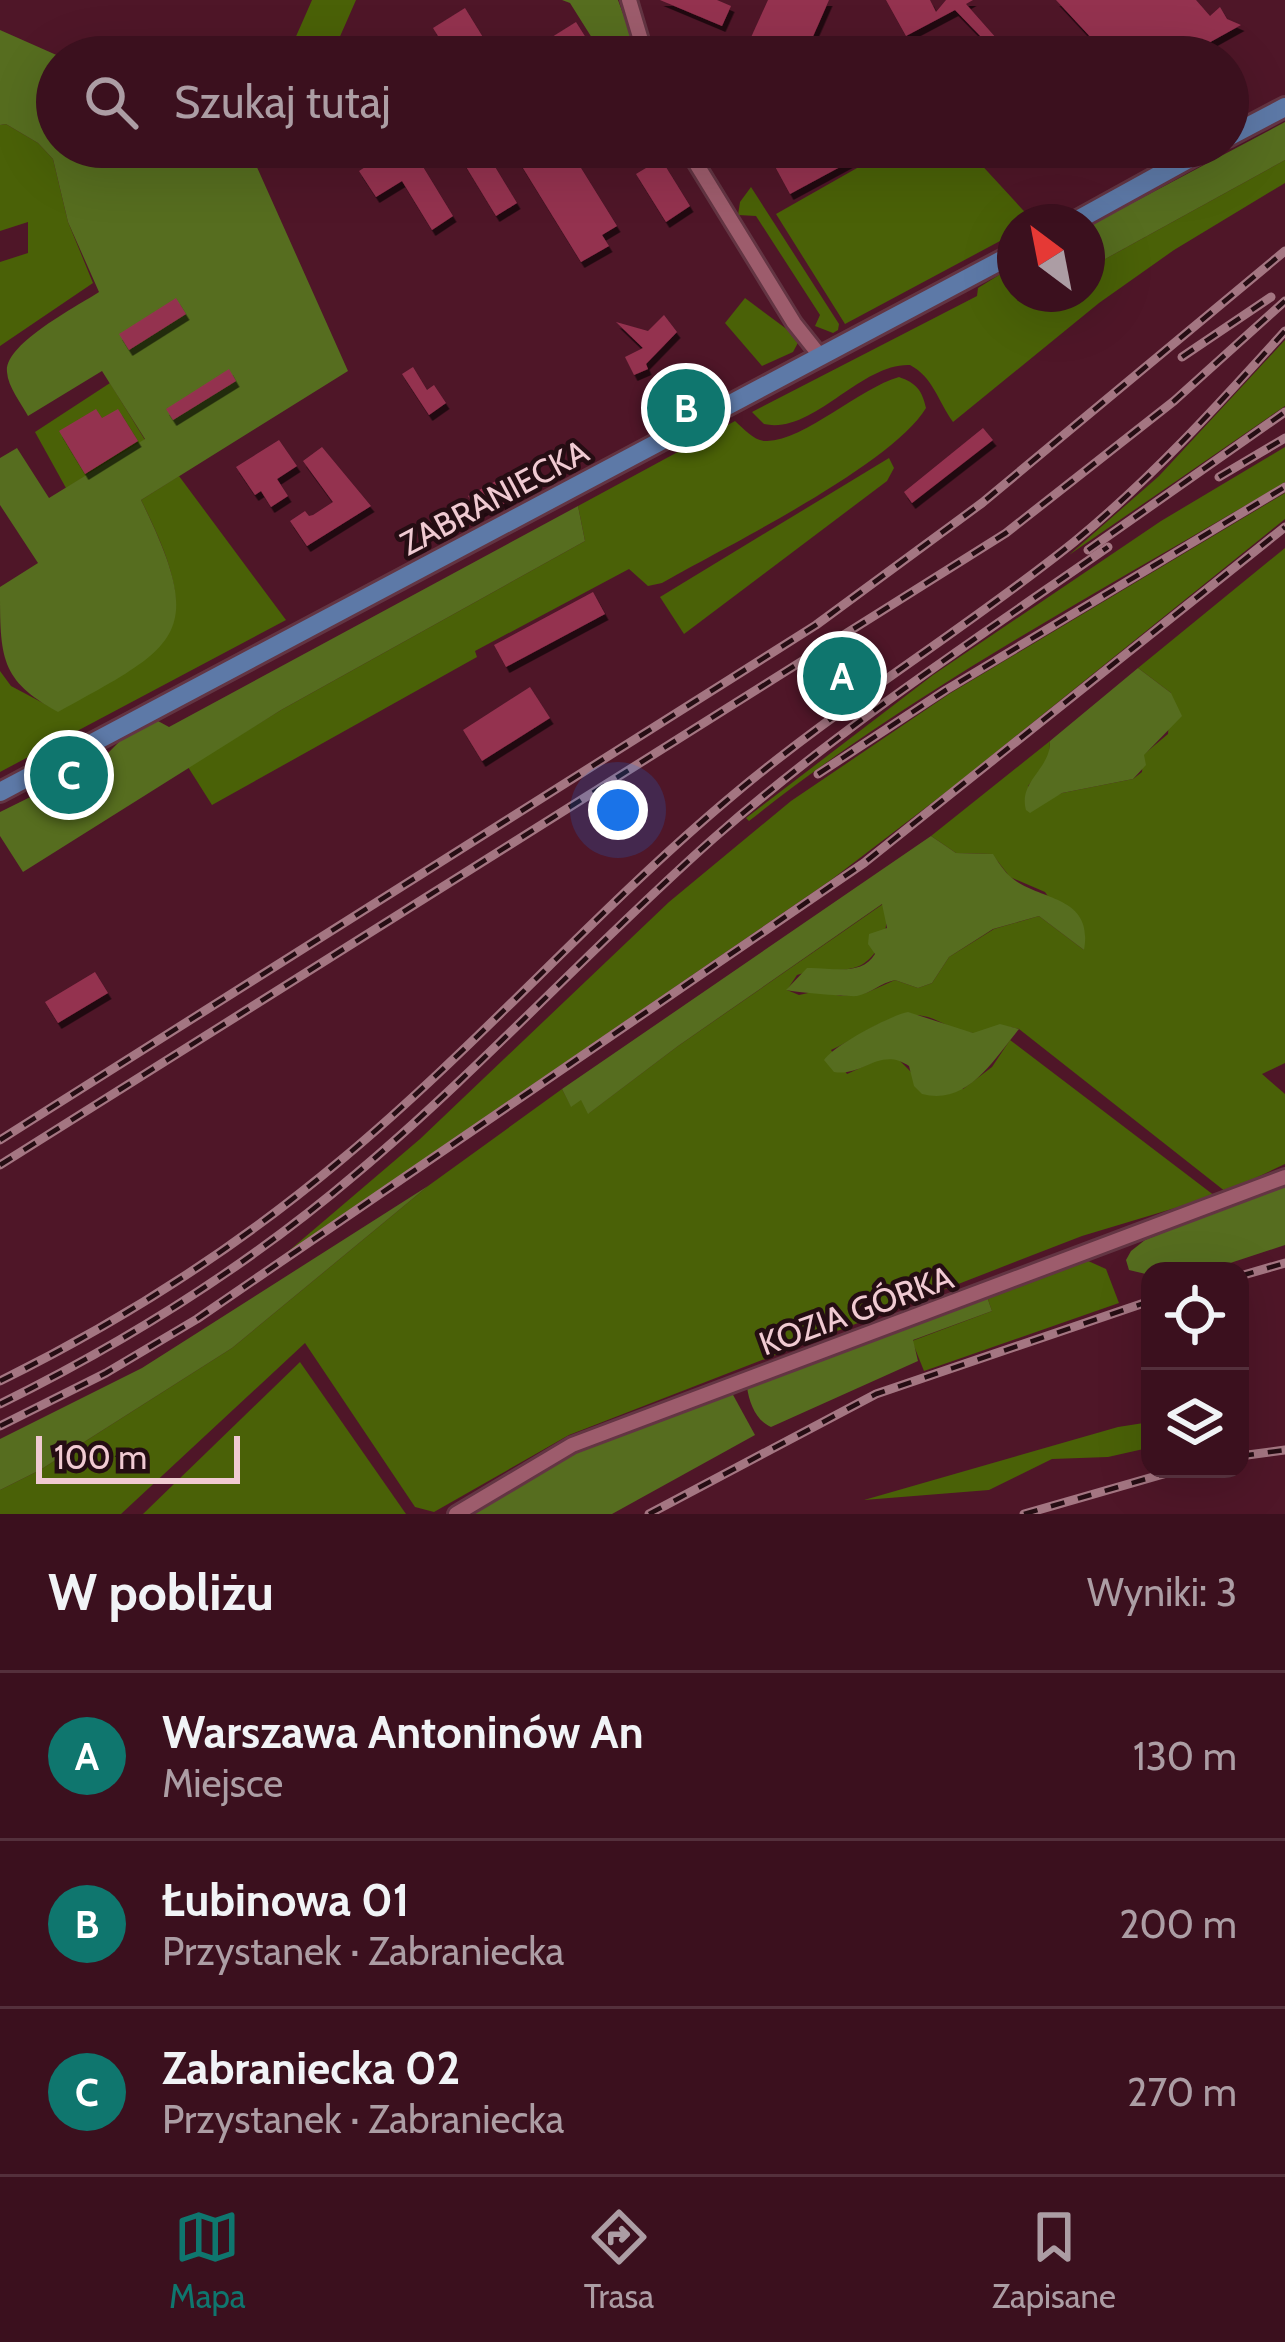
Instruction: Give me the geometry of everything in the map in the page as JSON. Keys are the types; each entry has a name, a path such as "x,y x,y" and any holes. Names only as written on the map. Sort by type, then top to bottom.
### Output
{"main road":[{"path":"1249,126 1285,107"},
{"path":"1105,205 1172,168"},
{"name":"ZABRANIECKA","path":"0,792 997,263"}],"street":[{"path":"629,0 640,36"},
{"path":"699,168 794,323 821,356"},
{"name":"KOZIA GÓRKA","path":"456,1514 572,1445 1285,1177"}],"green space":[{"path":"312,0 356,0 340,36 296,36"},
{"path":"562,0 618,0 631,36 591,36 570,3"},
{"path":"0,30 36,46 36,142 0,125"},
{"path":"1285,122 1285,160 1105,259 1105,217 1198,168 1249,168 1249,141"},
{"path":"0,125 36,142 36,168 55,168 68,222 93,283 0,346 0,262 28,253 28,222 0,231"},
{"path":"1285,160 1285,183 1174,250 1105,299 1105,259"},
{"path":"55,168 257,168 348,371 141,500 173,581 176,609 170,632 131,670 58,712 24,689 3,649 0,587 38,563 0,505 0,458 17,448 49,498 145,439 102,371 28,416 10,383 9,361 17,350 43,327 99,292 68,222"},
{"path":"857,168 984,168 1017,204 997,204 997,243 845,324 776,214"},
{"path":"751,187 839,324 833,333 815,326 820,315 756,216 738,215 740,202"},
{"path":"997,276 997,312 1088,312 953,422 930,383 910,365 873,375 819,410 782,425 764,424 752,412 977,296 978,288"},
{"path":"745,298 800,339 793,352 762,366 725,323"},
{"path":"1285,340 1285,406 1069,555 1159,476"},
{"path":"899,377 917,388 926,408 907,430 844,479 662,583 648,586 629,569 475,651 477,657 212,805 188,767 585,541 578,506 735,421 758,439 782,438"},
{"path":"110,383 145,440 66,488 35,432"},
{"path":"1285,447 1285,482 943,684 749,821 746,818 933,675 1161,521"},
{"path":"889,458 894,468 887,481 684,634 660,597"},
{"path":"179,476 286,620 0,772 0,671 11,686 58,711 130,669 154,651 169,631 175,609 173,580 141,500"},
{"path":"1285,493 1285,519 831,880 284,1255 420,1139 669,902 791,801 949,694"},
{"path":"578,506 585,541 281,710 23,872 0,836 0,812 97,764 121,740 158,721 169,727"},
{"path":"1285,548 1285,1063 1262,1074 1285,1094 1285,1164 1226,1192 1019,1029 973,1033 928,1017 902,1016 831,1050 847,1074 884,1057 898,1059 914,1075 963,1089 992,1067 1010,1040 1215,1196 1082,1236 569,1435 434,1512 415,1507 305,1343 121,1514 0,1514 0,1490 40,1470 232,1348 428,1186 562,1089 571,1106 581,1099 589,1113 883,904 885,932 865,963 797,975 787,990 799,995 817,991 841,996 866,993 895,980 918,988 932,983 949,957 994,929 1039,916 1084,950 1045,892 1010,877 992,854 956,853 931,836 1050,741 1049,760 1028,786 1043,802 1062,793 1133,779 1142,772 1143,755 1168,734 1171,693 1138,668"},
{"path":"1138,668 1171,693 1182,716 1144,755 1146,765 1133,779 1062,793 1030,813 1026,810 1027,791 1046,760 1050,741"},
{"path":"931,836 956,853 993,854 1015,880 1067,904 1082,921 1084,950 1039,916 993,929 949,957 932,983 918,988 895,980 857,996 786,990 807,968 854,968 869,961 875,954 868,944 869,934 887,928 882,904 588,1114 581,1100 571,1107 562,1089"},
{"path":"908,1012 973,1033 1000,1024 1019,1029 966,1087 938,1096 922,1094 914,1086 909,1066 899,1061 880,1060 834,1072 824,1060 863,1032"},
{"path":"1285,1184 1285,1245 1233,1262 1141,1262 1141,1273 1129,1270 1126,1260 1145,1240"},
{"path":"428,1186 232,1348 40,1470 0,1490 0,1439 142,1368"},
{"path":"1086,1260 1106,1269 1119,1303 924,1371 912,1341 992,1311 987,1297"},
{"path":"987,1297 992,1311 913,1340 918,1361 771,1427 754,1410 747,1387"},
{"path":"300,1362 406,1514 143,1514"},
{"path":"732,1393 755,1435 612,1514 466,1514 570,1454"},
{"path":"1141,1423 1141,1450 1108,1457 1052,1459 989,1490 864,1500"}],"building":[{"path":"660,0 717,0 731,6 722,26"},
{"path":"768,0 829,0 813,36 752,36"},
{"path":"886,0 930,0 936,12 946,0 973,0 966,4 994,36 980,36 955,10 906,36"},
{"path":"1056,0 1196,0 1210,16 1220,7 1227,19 1241,25 1221,36 1089,36"},
{"path":"465,8 482,36 438,36 433,28"},
{"path":"576,22 585,36 554,36"},
{"path":"424,168 453,216 432,230 402,181 376,197 359,171"},
{"path":"467,168 496,168 517,203 496,216"},
{"path":"523,168 581,168 617,226 602,235 609,246 581,262"},
{"path":"646,168 667,168 690,206 666,222 636,174"},
{"path":"776,168 838,168 790,194"},
{"path":"176,298 186,314 129,350 119,334"},
{"path":"664,315 677,332 646,364 648,369 634,375 625,357 643,348 616,322 648,331"},
{"path":"413,367 427,390 434,385 446,403 429,415 402,374"},
{"path":"229,369 236,381 173,420 166,409"},
{"path":"96,409 102,418 118,409 138,441 85,474 59,431"},
{"path":"983,428 993,440 912,503 904,492"},
{"path":"279,440 297,466 277,479 288,496 271,507 261,491 255,495 236,467"},
{"path":"322,447 371,506 307,546 290,521 305,511 313,515 333,502 303,461"},
{"path":"511,473 520,491 502,505 500,501 478,513 468,496"},
{"path":"593,592 605,614 506,667 494,645"},
{"path":"530,687 550,718 482,761 463,730"},
{"path":"95,972 108,993 58,1023 45,1002"}],"railway":[{"path":"0,1140 816,625 982,503 1285,251"},
{"path":"1182,357 1271,297"},
{"path":"0,1165 1006,533 1174,401 1285,301"},
{"path":"0,1381 177,1281 341,1160 732,796 1102,518 1183,441 1285,331"},
{"path":"1088,550 1285,412"},
{"path":"1219,477 1285,438"},
{"path":"818,774 946,690 1285,487"},
{"path":"0,1426 106,1373 197,1319 864,863 1285,527"},
{"path":"0,1404 186,1299 316,1207 448,1092 669,879 761,798 907,687 1108,547"},
{"path":"1249,1273 1285,1263"},
{"path":"649,1514 876,1394 1141,1304"},
{"path":"1249,1455 1285,1450"},
{"path":"1024,1514 1150,1478"}],"place":[{"name":"Łubinowa 01","path":"686,408"},
{"name":"Warszawa Antoninów An","path":"842,676"},
{"name":"Zabraniecka 02","path":"69,775"}]}
